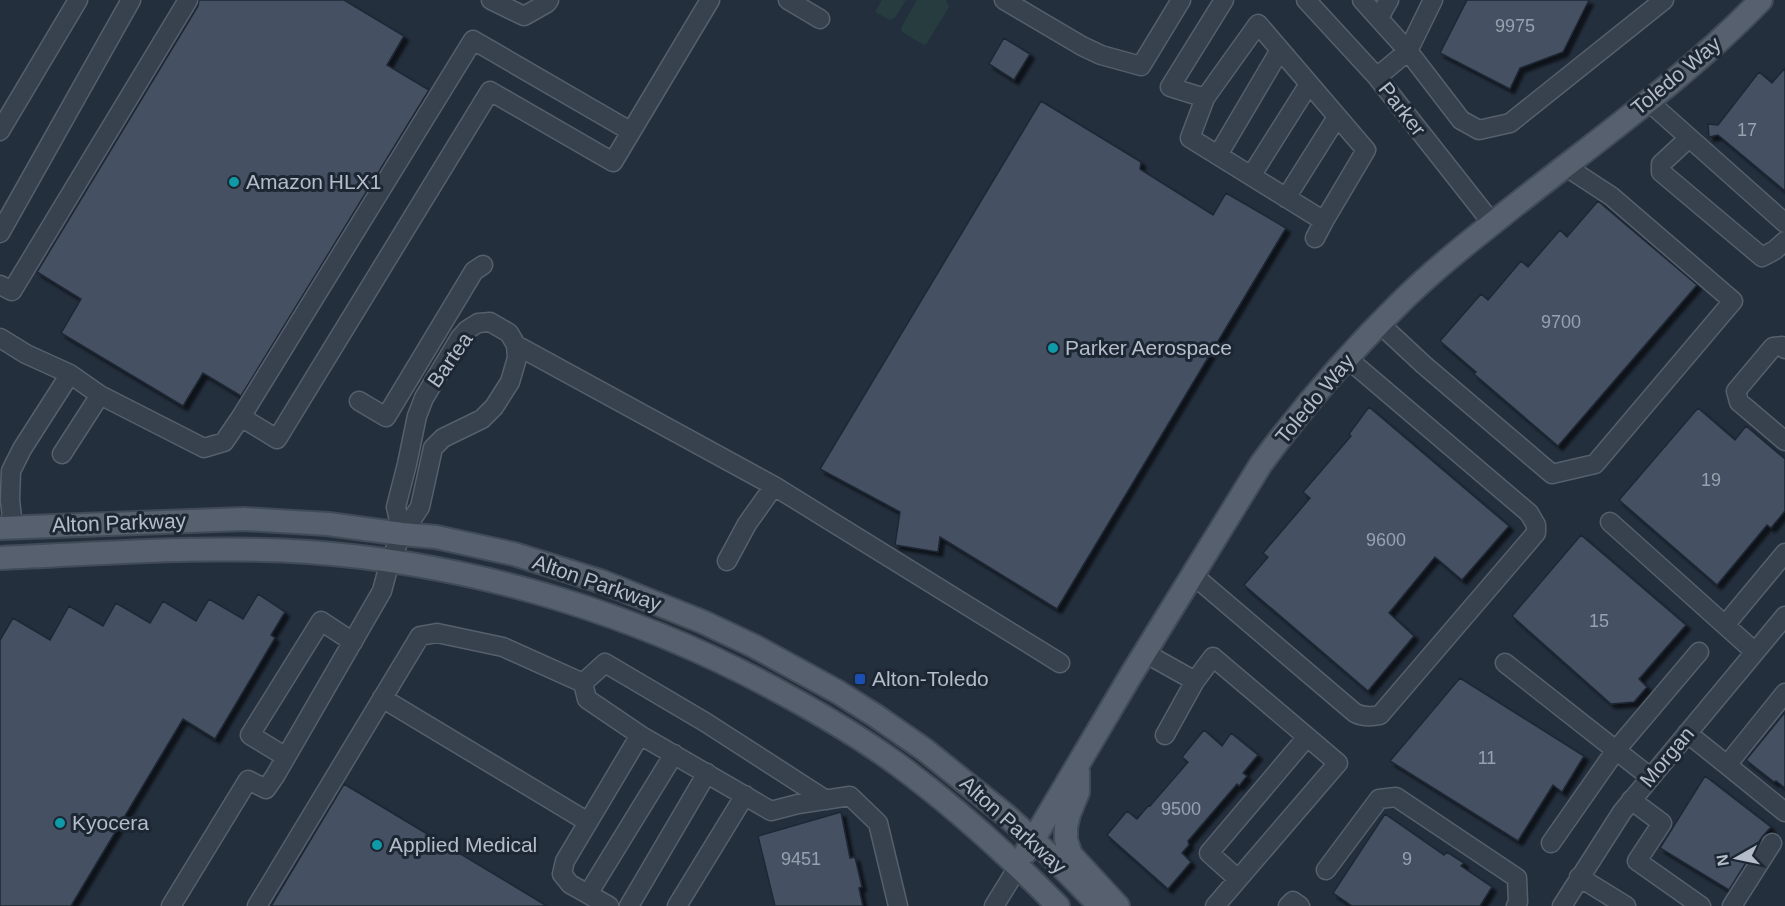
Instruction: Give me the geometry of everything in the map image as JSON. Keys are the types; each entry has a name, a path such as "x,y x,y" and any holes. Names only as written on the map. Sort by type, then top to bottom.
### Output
{"main road":[{"name":"Toledo Way","path":"1018,867 1192,574 1261,464 1282,436 1400,303 1492,223 1671,84 1761,0"},
{"name":"Alton Parkway","path":"7,528 244,519 328,524 436,537 514,554 577,573 704,622 754,646 838,692 915,743 962,778 1053,858 1100,906"},
{"name":"Alton Parkway","path":"0,558 206,549 311,552 421,566 564,601 632,624 731,666 828,719 895,763 957,813 1058,906"},
{"path":"1078,764 1078,792 1066,826 1066,840 1071,855 1118,906"}],"street":[{"path":"0,130 78,0"},
{"path":"0,233 131,0"},
{"path":"0,285 12,291 188,0"},
{"path":"491,0 524,16 549,0"},
{"path":"241,417 277,439 490,91 612,162 710,0"},
{"path":"788,0 820,19"},
{"path":"1005,0 1082,46 1101,55 1142,66 1182,0"},
{"path":"1205,98 1170,87 1224,0"},
{"name":"Parker","path":"1306,0 1377,77 1492,223"},
{"path":"1362,0 1408,51 1461,120 1479,130 1510,123 1664,0"},
{"path":"1379,18 1389,0"},
{"path":"1377,77 1408,51 1433,0"},
{"path":"1315,238 1366,150 1258,24 1205,98 1190,138 1324,221"},
{"path":"0,338 26,354 70,374 100,394 204,448 224,442 473,40 630,131"},
{"path":"1218,155 1280,50"},
{"path":"1251,176 1309,84"},
{"path":"1648,101 1785,224"},
{"path":"1286,198 1337,117"},
{"path":"1689,138 1661,164 1660,172 1762,257 1785,241"},
{"path":"1380,324 1424,365 1552,474 1595,464 1733,301 1611,196 1565,166"},
{"path":"359,401 386,417 474,271 483,266"},
{"name":"Bartea","path":"402,534 396,507 417,416 424,398 460,338 478,323 490,322 509,333 516,345 774,486 1060,663"},
{"path":"171,906 248,780 266,789 275,776 382,591 390,561 402,534 420,507 433,448 443,438 482,419 494,407 510,382 517,358 516,345"},
{"path":"1785,349 1782,346 1773,347 1736,391 1739,402 1785,441"},
{"path":"1192,574 1355,713 1373,716 1380,715 1536,533 1536,525 1529,513 1348,359"},
{"path":"7,528 11,471 22,449 70,374"},
{"path":"62,454 100,394"},
{"path":"727,561 747,524 774,486"},
{"path":"1611,522 1755,652"},
{"path":"1725,625 1785,553"},
{"path":"286,757 250,735 321,621 353,642"},
{"name":"Morgan","path":"1562,906 1631,800 1783,621"},
{"path":"257,906 420,636 436,633 503,647 584,683"},
{"path":"1551,843 1616,750 1699,652"},
{"path":"1145,653 1195,681"},
{"path":"1165,735 1195,681 1213,657 1338,762 1215,906"},
{"path":"584,683 605,663 705,722 826,800"},
{"path":"1505,663 1650,777"},
{"path":"584,683 587,699 640,735 771,811 850,796 878,823 898,906"},
{"path":"1727,765 1785,693"},
{"path":"382,699 588,822"},
{"path":"1687,733 1785,812"},
{"path":"609,906 570,884 562,873 565,861 640,735"},
{"path":"1238,879 1209,854 1307,737"},
{"path":"588,894 674,754"},
{"path":"629,906 707,773"},
{"path":"677,906 745,795"},
{"path":"1326,870 1379,799 1396,797 1517,878 1518,902 1516,906"},
{"path":"1631,800 1662,823 1637,861 1701,906"},
{"path":"1732,906 1772,843"},
{"name":"Toledo Way","path":"994,906 1018,867"},
{"path":"1579,877 1626,906"},
{"path":"1288,906 1293,901 1300,906"}],"green space":[{"path":"882,0 906,0 895,18 890,20 875,12"},
{"path":"917,0 946,0 949,7 924,45 902,32 901,28"}],"building":[{"name":"Amazon HLX1","path":"199,0 344,0 404,36 387,65 429,90 241,396 203,373 183,406 61,333 81,299 37,272 198,6"},
{"path":"1467,0 1589,0 1563,52 1520,68 1510,89 1440,53"},
{"path":"1004,38 1030,54 1014,80 989,64"},
{"path":"1785,68 1785,191 1718,135 1709,137 1708,124 1718,125 1759,72 1772,83"},
{"name":"Parker Aerospace","path":"1041,101 1141,162 1140,169 1213,215 1226,193 1286,228 1057,609 940,537 938,552 895,545 900,512 820,469"},
{"path":"1598,201 1697,285 1558,446 1474,374 1476,372 1440,341 1481,294 1488,300 1521,261 1528,267 1560,230 1567,237"},
{"path":"1369,407 1509,526 1462,580 1435,557 1389,613 1414,636 1368,691 1244,585 1268,557 1263,553 1310,498 1303,492 1351,436 1349,434"},
{"path":"1698,408 1735,440 1746,426 1785,459 1785,511 1771,528 1767,525 1717,585 1619,500"},
{"path":"1581,535 1686,625 1639,679 1647,687 1634,702 1611,704 1512,616"},
{"name":"Kyocera","path":"258,594 285,612 271,635 275,638 215,739 183,719 71,906 0,906 0,640 13,618 50,640 69,606 103,626 116,603 150,623 163,601 196,621 209,599 243,619"},
{"path":"1460,678 1584,756 1562,792 1553,785 1518,841 1390,761"},
{"path":"1785,712 1785,788 1746,760"},
{"path":"1204,730 1222,746 1231,733 1258,755 1243,773 1247,776 1239,786 1237,784 1188,841 1189,845 1182,853 1191,862 1168,889 1107,835 1127,811 1137,819 1150,806 1188,762 1182,757"},
{"path":"1705,776 1771,827 1762,837 1729,890 1660,848"},
{"name":"Applied Medical","path":"344,784 547,906 271,906"},
{"path":"841,812 850,858 855,857 862,887 859,888 863,906 775,906 758,836"},
{"path":"1385,814 1444,855 1447,852 1464,863 1461,866 1492,887 1480,906 1352,906 1333,893"}],"place":[{"name":"Amazon HLX1","path":"234,182"},
{"name":"Parker Aerospace","path":"1053,348"},
{"name":"Alton-Toledo","path":"860,679"},
{"name":"Kyocera","path":"60,823"},
{"name":"Applied Medical","path":"377,845"}]}
